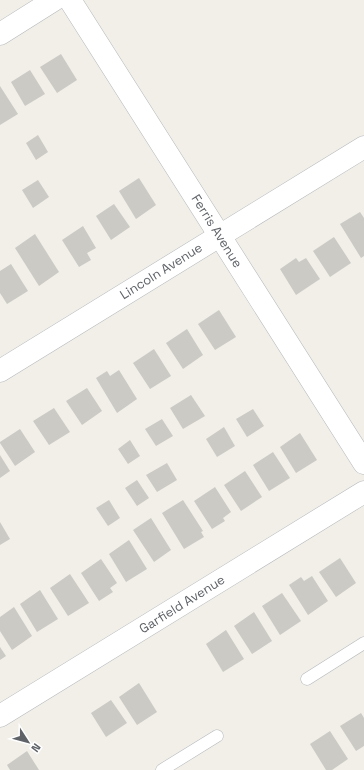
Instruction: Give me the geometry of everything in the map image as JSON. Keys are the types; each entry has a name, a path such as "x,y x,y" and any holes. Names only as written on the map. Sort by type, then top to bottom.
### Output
{"street":[{"path":"0,34 54,0"},
{"name":"Ferris Avenue","path":"70,0 364,463"},
{"name":"Lincoln Avenue","path":"0,371 364,147"},
{"name":"Garfield Avenue","path":"0,716 364,492"}],"lane":[{"path":"307,680 364,643"},
{"path":"162,770 217,736"}],"building":[{"path":"61,54 77,80 57,93 40,67"},
{"path":"30,70 45,94 25,106 11,82"},
{"path":"0,86 18,114 0,125"},
{"path":"38,135 48,152 36,160 26,143"},
{"path":"139,178 156,205 136,219 119,191"},
{"path":"38,180 49,197 33,208 22,190"},
{"path":"114,204 130,227 111,240 96,216"},
{"path":"360,212 364,218 364,256 361,258 340,224"},
{"path":"83,226 96,248 87,253 91,260 79,267 62,240"},
{"path":"35,234 59,272 39,286 15,248"},
{"path":"334,237 351,263 330,277 313,251"},
{"path":"296,258 299,262 306,258 320,279 296,295 280,269"},
{"path":"11,264 28,291 7,304 0,293 0,271"},
{"path":"219,310 236,337 215,350 198,324"},
{"path":"187,329 203,355 183,369 166,343"},
{"path":"154,349 171,376 150,389 133,363"},
{"path":"119,370 137,399 117,413 96,378 107,371 110,376"},
{"path":"87,388 102,411 82,425 66,401"},
{"path":"191,395 205,416 183,429 170,408"},
{"path":"54,408 70,432 49,445 33,421"},
{"path":"253,409 264,426 247,437 236,419"},
{"path":"162,419 173,436 156,446 145,429"},
{"path":"224,427 235,446 217,457 206,439"},
{"path":"20,429 35,452 15,466 0,442"},
{"path":"300,433 317,460 296,473 280,447"},
{"path":"130,440 140,456 128,464 118,449"},
{"path":"273,452 290,478 269,491 253,465"},
{"path":"0,455 10,471 0,478"},
{"path":"167,463 177,480 157,492 146,475"},
{"path":"245,471 262,497 241,511 224,485"},
{"path":"137,480 149,498 137,506 125,488"},
{"path":"215,487 231,512 223,518 225,521 212,529 194,501"},
{"path":"109,500 120,518 108,526 96,508"},
{"path":"183,500 203,531 201,532 204,537 184,549 162,513"},
{"path":"151,518 171,550 154,562 133,530"},
{"path":"0,522 10,539 0,545"},
{"path":"129,540 147,569 126,582 109,554"},
{"path":"340,558 356,583 336,597 319,572"},
{"path":"101,559 117,583 110,588 113,592 99,601 81,573"},
{"path":"70,574 89,603 68,616 50,588"},
{"path":"312,576 328,601 308,615 289,585 301,577 304,581"},
{"path":"40,590 58,619 37,632 20,604"},
{"path":"282,593 301,621 280,635 262,606"},
{"path":"14,607 32,636 12,650 0,631 0,617"},
{"path":"254,612 272,641 252,654 234,626"},
{"path":"226,630 244,659 223,672 206,644"},
{"path":"0,647 6,656 0,660"},
{"path":"139,683 157,712 137,725 119,697"},
{"path":"111,700 127,723 106,737 91,713"},
{"path":"361,713 364,718 364,746 356,751 340,726"},
{"path":"330,731 348,759 332,770 326,770 310,744"},
{"path":"27,751 39,770 10,770 7,765"}]}
